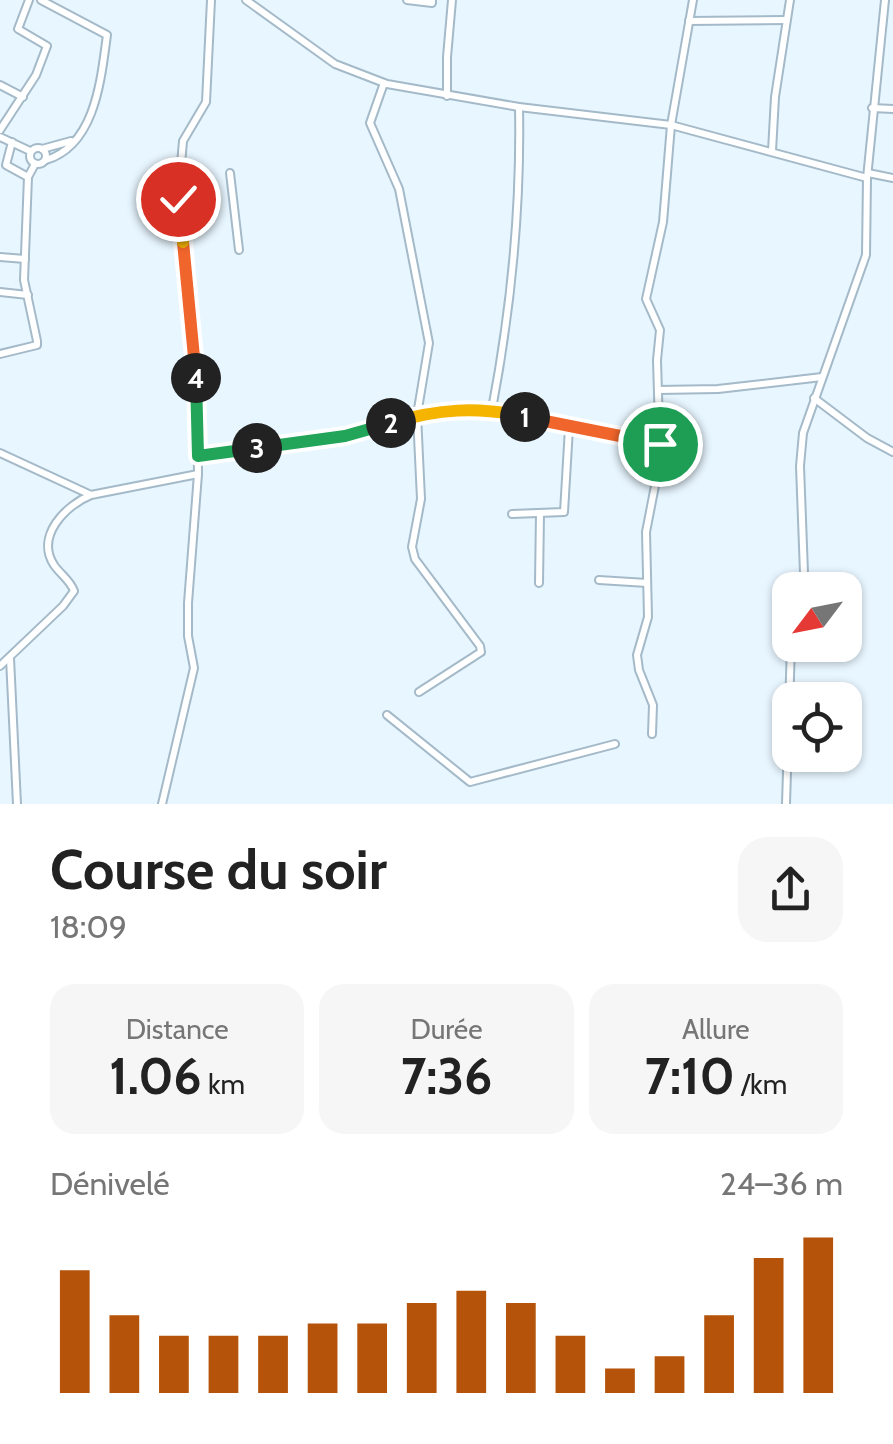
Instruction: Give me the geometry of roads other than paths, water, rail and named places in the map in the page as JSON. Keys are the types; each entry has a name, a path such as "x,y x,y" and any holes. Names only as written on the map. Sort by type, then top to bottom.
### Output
{"street":[{"path":"28,0 18,28 47,46 36,75 0,133 30,151 72,141"},
{"path":"0,354 37,344 25,258 28,177 35,164 60,154 72,141 98,98 107,35 41,0"},
{"path":"162,804 194,668 188,636 188,603 198,474 197,387 178,199 184,141 206,102 212,0"},
{"path":"246,0 335,64 384,82 519,107 671,125 867,175 893,178"},
{"path":"407,0 432,0"},
{"path":"447,96 452,0"},
{"path":"652,734 653,705 636,656 648,617 648,518 660,444 660,330 646,298 663,222 671,125 693,0"},
{"path":"772,151 775,97 790,0"},
{"path":"802,572 803,433 866,255 872,108 886,0"},
{"path":"689,21 786,20"},
{"path":"384,82 370,123 399,189 429,343 417,415 421,500 412,548 481,652 419,692"},
{"path":"0,85 23,97"},
{"path":"492,410 504,343 520,193 519,107"},
{"path":"872,108 893,109"},
{"path":"12,142 6,165 28,177"},
{"path":"42,149 46,160"},
{"path":"30,151 29,159 35,164"},
{"path":"230,173 238,250"},
{"path":"0,257 25,258"},
{"path":"0,292 28,295"},
{"path":"658,390 718,389 824,377"},
{"path":"814,398 866,438 893,452"},
{"path":"198,456 345,436 432,411 492,410 660,444"},
{"path":"512,514 564,512 569,428"},
{"path":"0,453 92,495"},
{"path":"0,666 74,591 52,562 48,539 69,506 92,495 198,474"},
{"path":"539,583 540,513"},
{"path":"599,580 647,584"},
{"path":"10,657 16,804"},
{"path":"786,804 790,662"},
{"path":"388,716 470,782 615,744"}]}
